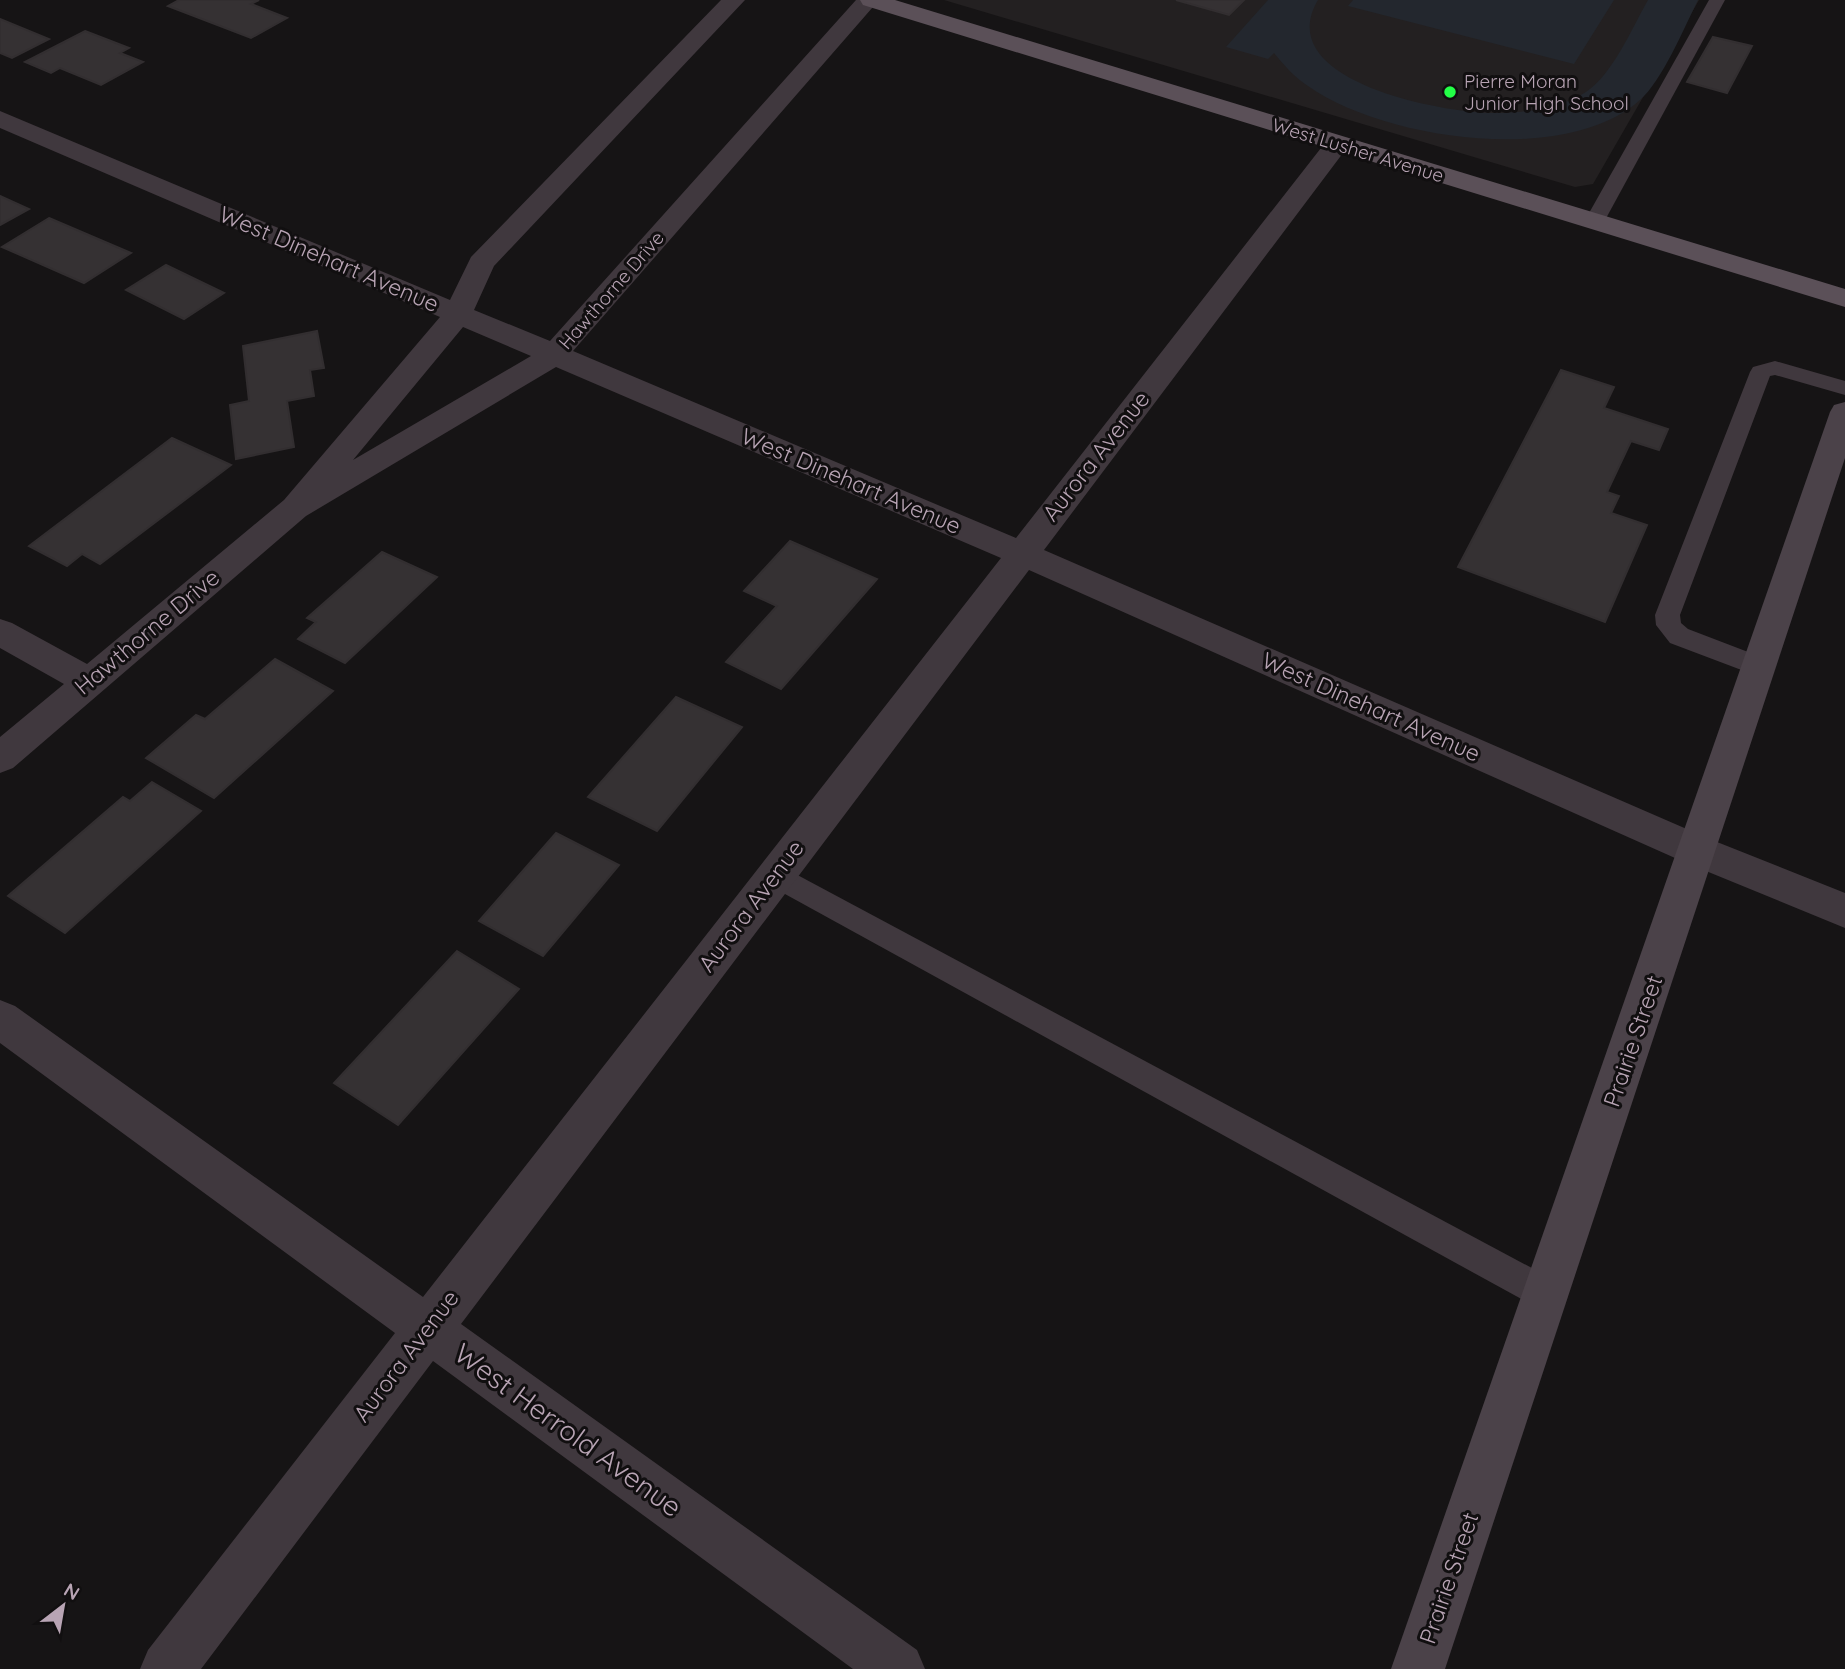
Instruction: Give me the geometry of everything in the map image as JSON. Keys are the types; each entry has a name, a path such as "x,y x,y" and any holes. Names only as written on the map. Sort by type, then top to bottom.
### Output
{"main road":[{"name":"West Lusher Avenue","path":"869,0 903,4 1337,144 1845,299"},
{"name":"Prairie Street","path":"1418,1669 1845,412"}],"street":[{"name":"Hawthorne Drive","path":"295,508 458,314 481,263 734,0"},
{"name":"Hawthorne Drive","path":"0,758 295,508 554,355 869,0"},
{"name":"West Dinehart Avenue","path":"0,119 1021,553 1698,851 1845,911"},
{"name":"Aurora Avenue","path":"167,1669 1337,144"},
{"path":"0,632 89,681"},
{"name":"West Herrold Avenue","path":"0,1019 898,1669"}],"lane":[{"path":"1594,222 1717,0"},
{"path":"1759,667 1679,636 1670,629 1668,610 1760,372 1775,368 1845,387"},
{"path":"775,875 1546,1294"}],"shaded area":[{"name":"Pierre Moran Junior High School","path":"944,0 1699,0 1593,184 1575,187"},
{"path":"1268,0 1318,0 1310,28 1318,52 1339,71 1369,87 1438,107 1493,113 1541,109 1576,98 1605,74 1648,0 1698,0 1664,67 1640,100 1607,121 1567,134 1522,139 1474,138 1426,131 1381,120 1341,105 1308,86 1274,53 1268,59 1226,47"},
{"path":"1353,0 1614,0 1574,64 1348,6"}],"building":[{"path":"179,0 259,0 251,4 287,18 251,38 168,6"},
{"path":"1176,0 1244,0 1229,15"},
{"path":"0,19 49,39 12,58 0,53"},
{"path":"85,31 129,48 120,53 143,62 101,85 60,68 51,73 25,62"},
{"path":"1713,37 1752,46 1727,93 1687,82"},
{"path":"0,196 29,209 0,225"},
{"path":"49,218 131,253 84,283 2,247"},
{"path":"166,265 224,293 184,319 126,290"},
{"path":"317,331 324,368 310,370 314,396 287,401 294,447 236,459 230,405 249,401 243,346"},
{"path":"1561,370 1614,387 1604,408 1668,429 1659,450 1631,441 1607,492 1619,496 1611,513 1647,525 1605,622 1458,567"},
{"path":"172,438 231,465 100,564 82,554 67,566 29,546"},
{"path":"790,541 877,579 781,689 726,662 777,606 744,591"},
{"path":"382,552 437,577 345,663 298,639 316,622 307,618"},
{"path":"275,659 333,691 214,798 146,758 196,715 205,719"},
{"path":"676,697 742,727 657,831 588,797"},
{"path":"152,782 201,811 65,933 8,896 123,797 130,801"},
{"path":"556,833 619,865 543,956 479,921"},
{"path":"457,951 519,989 398,1125 334,1083"}],"place":[{"name":"Pierre Moran Junior High School","path":"1450,92"}]}
